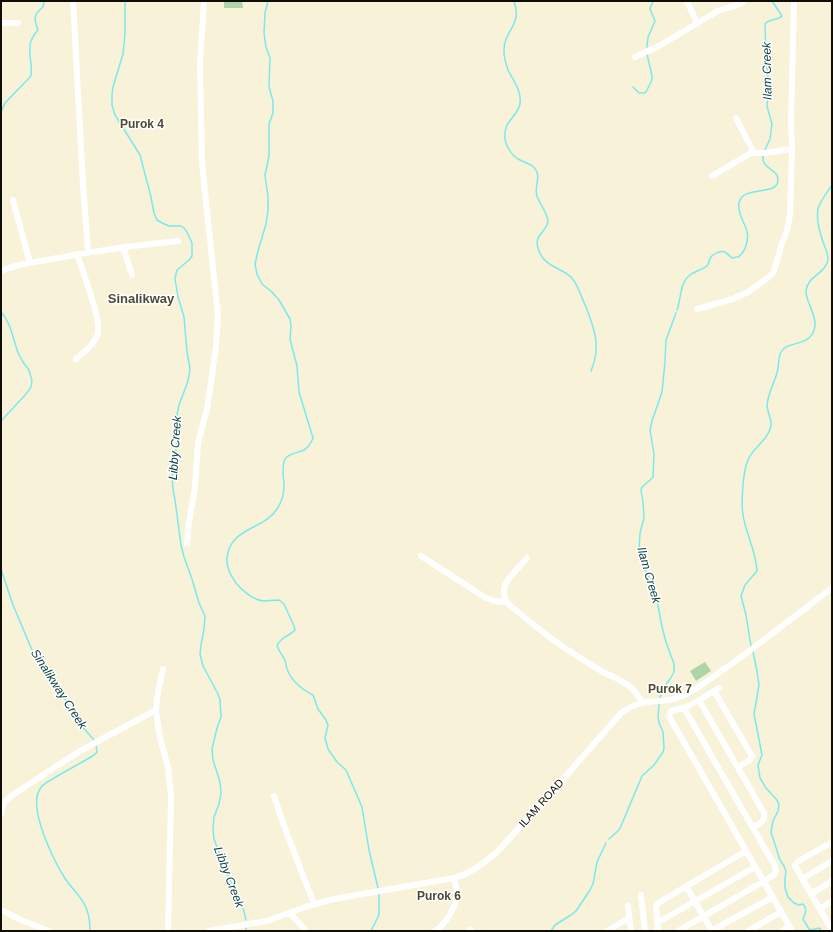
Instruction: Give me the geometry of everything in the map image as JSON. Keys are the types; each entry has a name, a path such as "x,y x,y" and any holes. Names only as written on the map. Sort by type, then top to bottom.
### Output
{"street":[{"path":"73,1 88,252"},
{"path":"186,544 195,487 198,443 207,409 214,360 218,316 202,164 200,63 204,1"},
{"path":"687,1 697,23"},
{"path":"635,57 659,46 716,12 733,7 744,1"},
{"path":"697,309 733,300 761,284 773,273 787,230 790,215 794,1"},
{"path":"1,22 18,22"},
{"path":"736,118 754,152"},
{"path":"712,176 754,152 761,153 792,149"},
{"path":"13,200 30,263"},
{"path":"1,271 30,263 88,252 178,241"},
{"path":"123,247 132,275"},
{"path":"76,359 95,341 98,330 96,313 77,254"},
{"path":"421,556 486,598 506,602 569,651 629,686 637,693 642,703"},
{"path":"506,602 504,594 506,582 527,558"},
{"name":"ILAM ROAD","path":"208,931 258,923 314,904 364,893 454,878 471,872 489,860 551,793 620,713 642,703 670,700 692,691 764,640 832,588"},
{"path":"163,669 156,710 160,738 168,767 171,796 168,931"},
{"path":"738,767 750,760 752,756 717,690 684,708 671,711 669,715 670,718 791,929 782,931"},
{"path":"699,700 765,815 763,821 753,827"},
{"path":"678,931 774,875 776,871 776,868 753,827 684,708"},
{"path":"1,814 4,803 11,796 80,751 156,710"},
{"path":"274,796 314,904"},
{"path":"832,842 795,863 795,867 802,879 820,909 830,922 832,930"},
{"path":"658,931 656,909 660,901 746,851"},
{"path":"802,879 832,861"},
{"path":"657,923 755,867"},
{"path":"434,931 441,926 454,905 457,894 454,878"},
{"path":"811,894 832,881"},
{"path":"686,886 712,931 772,897"},
{"path":"641,895 645,931"},
{"path":"820,909 832,901"},
{"path":"628,906 631,931"},
{"path":"1,910 49,931"},
{"path":"748,931 781,912"},
{"path":"290,913 306,931"},
{"path":"607,931 629,918"}],"green space":[{"path":"224,1 242,1 243,8 224,8"},
{"path":"705,662 711,671 696,681 690,671"}],"waterway":[{"name":"Sinalikway Creek","path":"1,112 5,103 31,76 30,45 33,36 38,30 35,17 37,12 43,7 44,1"},
{"name":"Libby Creek","path":"125,1 125,34 123,54 113,87 112,105 115,115 140,155 157,220 169,226 181,226 187,232 192,243 192,256 177,270 175,279 178,297 184,317 190,369 188,381 177,415 177,442 172,477 181,545 199,603 205,616 200,654 203,666 220,700 221,717 212,749 213,760 220,782 221,793 214,817 214,839 227,874 242,903 246,920"},
{"path":"268,1 265,13 264,33 266,47 270,58 269,87 273,101 273,113 269,124 269,155 265,175 268,210 266,224 255,264 257,274 262,284 279,300 290,319 290,339 297,366 299,392 313,438 310,445 306,449 291,454 285,459 283,469 284,486 282,498 277,509 271,516 241,534 234,540 229,548 227,565 236,583 248,594 256,599 264,601 279,600 284,604 295,630 282,639 277,646 285,660 291,678 301,688 313,695 318,709 326,720 328,725 325,738 328,749 337,762 346,770 362,807 369,850 378,888"},
{"path":"514,1 516,9 515,22 506,38 504,54 508,70 520,95 520,104 516,113 506,127 505,139 508,148 517,159 536,169 538,175 536,193 547,215 548,221 537,241 537,245 545,260 571,277 580,292 592,323 596,339 596,354 591,371"},
{"path":"647,47 648,37 655,21 650,9 653,1"},
{"name":"Ilam Creek","path":"764,152 770,139 772,124 767,106 769,90 765,24 782,16 772,1"},
{"path":"633,87 639,93 644,93 652,80 647,54"},
{"name":"Ilam Creek","path":"677,310 684,282 690,275 707,266 711,257 717,253 725,252 732,258 738,257 744,249 747,242 747,235 746,228 739,211 739,203 742,197 747,194 772,188 776,185 778,180 775,173 764,164 763,155"},
{"path":"751,646 741,596 745,585 757,571 755,556 744,522 742,510 742,492 745,470 749,458 767,435 771,426 767,405 777,373 781,352 788,346 805,341 813,333 815,321 806,291 807,286 813,278 827,264 827,252 818,222 818,209 820,203 832,185"},
{"name":"Sinalikway Creek","path":"1,312 10,327 18,353 29,370 32,381 31,387 26,394 1,421"},
{"name":"Ilam Creek","path":"660,698 663,688 674,672 674,664 662,627 657,600 639,550 640,533 644,518 641,490 642,487 653,477 654,454 650,430 662,392 666,340 676,313"},
{"name":"Sinalikway Creek","path":"1,569 13,605 32,650 61,691 73,716 94,740"},
{"path":"753,652 759,685 754,714 762,755 758,765 760,778 779,804 771,832 780,860 786,871 785,888 788,897 794,903 799,905 803,904 805,906 806,912 803,919 809,929 819,928 822,931"},
{"name":"Ilam Creek","path":"609,839 619,830 642,776 654,765 663,752 663,732 658,717 659,704"},
{"name":"Sinalikway Creek","path":"90,931 87,910 61,872 44,835 37,809 37,798 42,786 94,755 97,752 96,745"},
{"name":"Ilam Creek","path":"551,931 555,925 576,911 590,890 593,884 597,862 606,843"},
{"path":"371,931 379,915 379,894"}],"district":[{"name":"Purok 4","path":"142,124"},
{"name":"Sinalikway","path":"141,298"},
{"name":"Purok 7","path":"670,689"},
{"name":"Purok 6","path":"439,896"}]}
